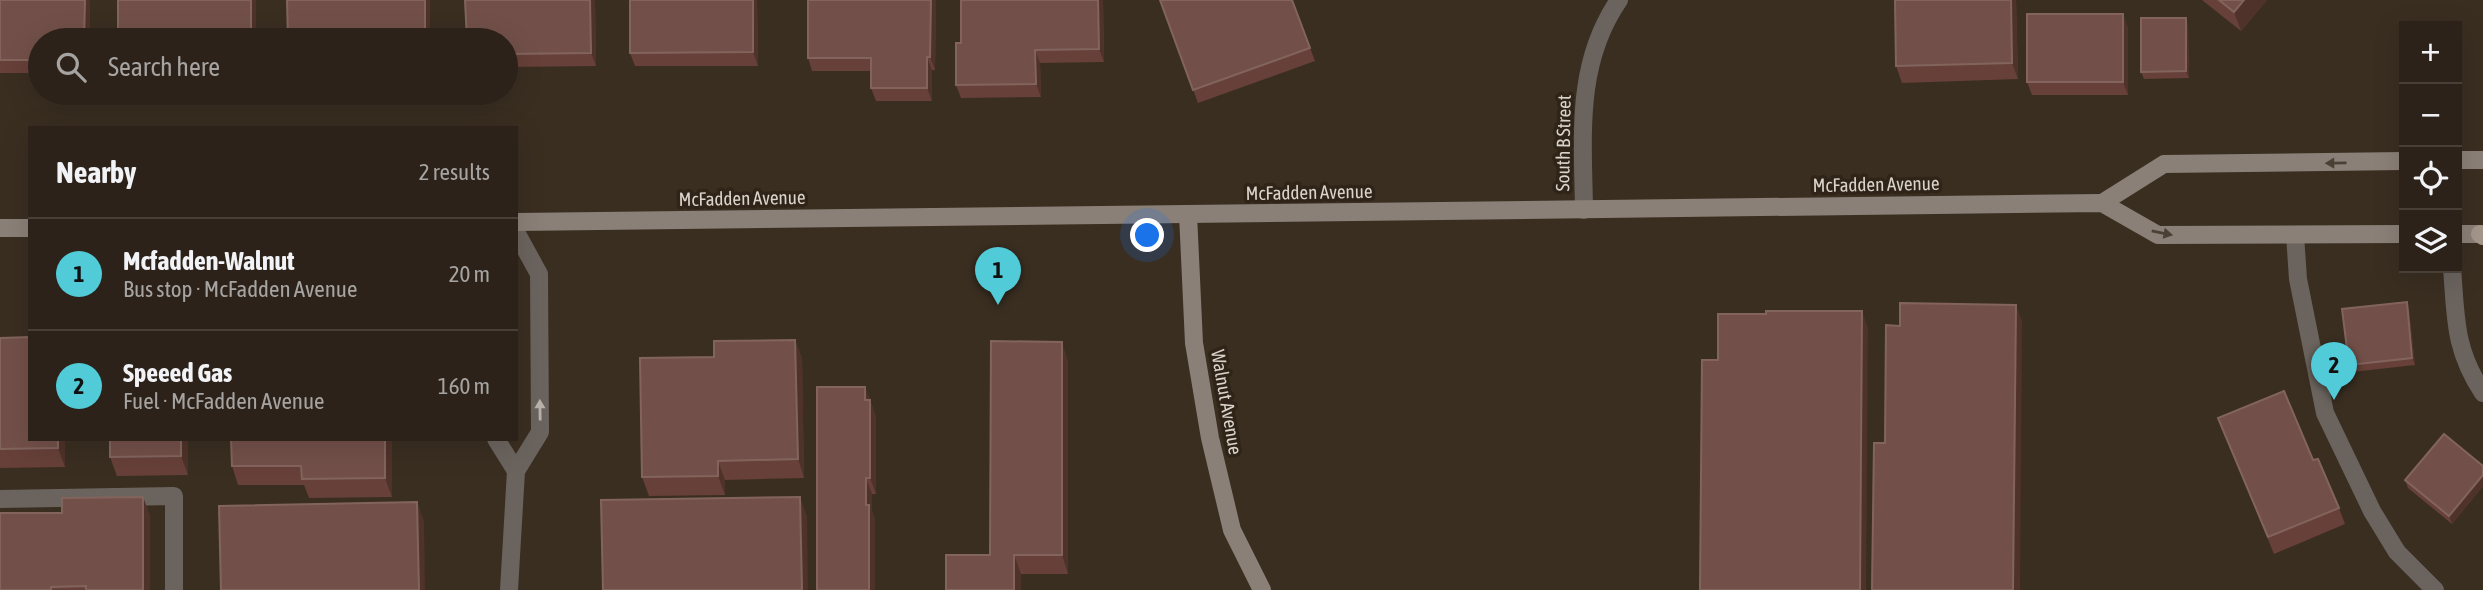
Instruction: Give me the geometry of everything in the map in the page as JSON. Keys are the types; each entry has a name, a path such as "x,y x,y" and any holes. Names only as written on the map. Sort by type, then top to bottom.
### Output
{"main road":[{"path":"2462,160 2483,160"},
{"path":"2399,161 2164,164 2102,203 2158,235 2399,234"},
{"name":"McFadden Avenue","path":"518,222 2102,203"},
{"name":"Walnut Avenue","path":"1188,214 1194,343 1210,438 1232,530 1262,590"},
{"path":"0,228 28,228"},
{"path":"2462,234 2482,235"}],"street":[{"name":"South B Street","path":"1584,209 1582,96 1607,18 1619,0"},
{"path":"2295,235 2298,279 2325,413 2372,511 2397,552 2435,590"},
{"path":"509,590 516,471 540,432 539,274 518,236"},
{"path":"2452,273 2458,342 2470,372 2483,393"},
{"path":"497,441 516,471"},
{"path":"0,499 174,496 174,590"}],"building":[{"path":"0,0 85,0 84,28 28,28 28,60 0,60"},
{"path":"118,0 251,0 251,28 118,28"},
{"path":"287,0 425,0 425,28 288,28"},
{"path":"465,0 590,0 591,53 518,54 518,28 466,28"},
{"path":"630,0 753,0 753,52 630,53"},
{"path":"808,0 931,0 927,88 871,88 871,58 808,58"},
{"path":"961,0 1098,0 1099,49 1035,50 1036,84 956,85 956,43 961,43"},
{"path":"1160,0 1292,0 1310,48 1193,90"},
{"path":"1895,0 2011,0 2012,63 1896,66"},
{"path":"2219,0 2244,0 2234,12"},
{"path":"2027,14 2123,14 2123,82 2027,82"},
{"path":"2141,18 2186,18 2186,71 2141,72"},
{"path":"2407,302 2412,358 2349,365 2342,309"},
{"path":"1900,303 2016,305 2013,590 1872,590 1874,443 1885,443 1886,325 1900,326"},
{"path":"1766,311 1862,311 1860,590 1700,590 1702,360 1718,360 1718,314 1766,314"},
{"path":"28,337 28,441 58,441 58,448 0,449 0,338"},
{"path":"795,340 798,459 718,461 718,476 642,477 640,358 714,357 714,341"},
{"path":"991,341 1062,342 1062,555 1014,555 1014,590 946,590 946,555 990,555"},
{"path":"817,387 865,387 865,400 870,400 870,478 866,478 866,505 869,505 869,590 817,590"},
{"path":"2284,391 2313,460 2318,459 2339,508 2268,537 2218,418"},
{"path":"2444,434 2483,466 2483,475 2449,516 2405,480"},
{"path":"110,441 181,441 181,456 110,457"},
{"path":"231,441 385,441 385,478 302,479 301,466 232,466"},
{"path":"143,497 143,590 86,590 86,586 51,587 51,590 0,590 0,513 62,513 62,498"},
{"path":"800,497 802,590 603,590 601,500"},
{"path":"417,502 419,590 221,590 219,506"}],"place":[{"name":"Mcfadden-Walnut","path":"998,305"},
{"name":"Speeed Gas","path":"2334,400"}]}
